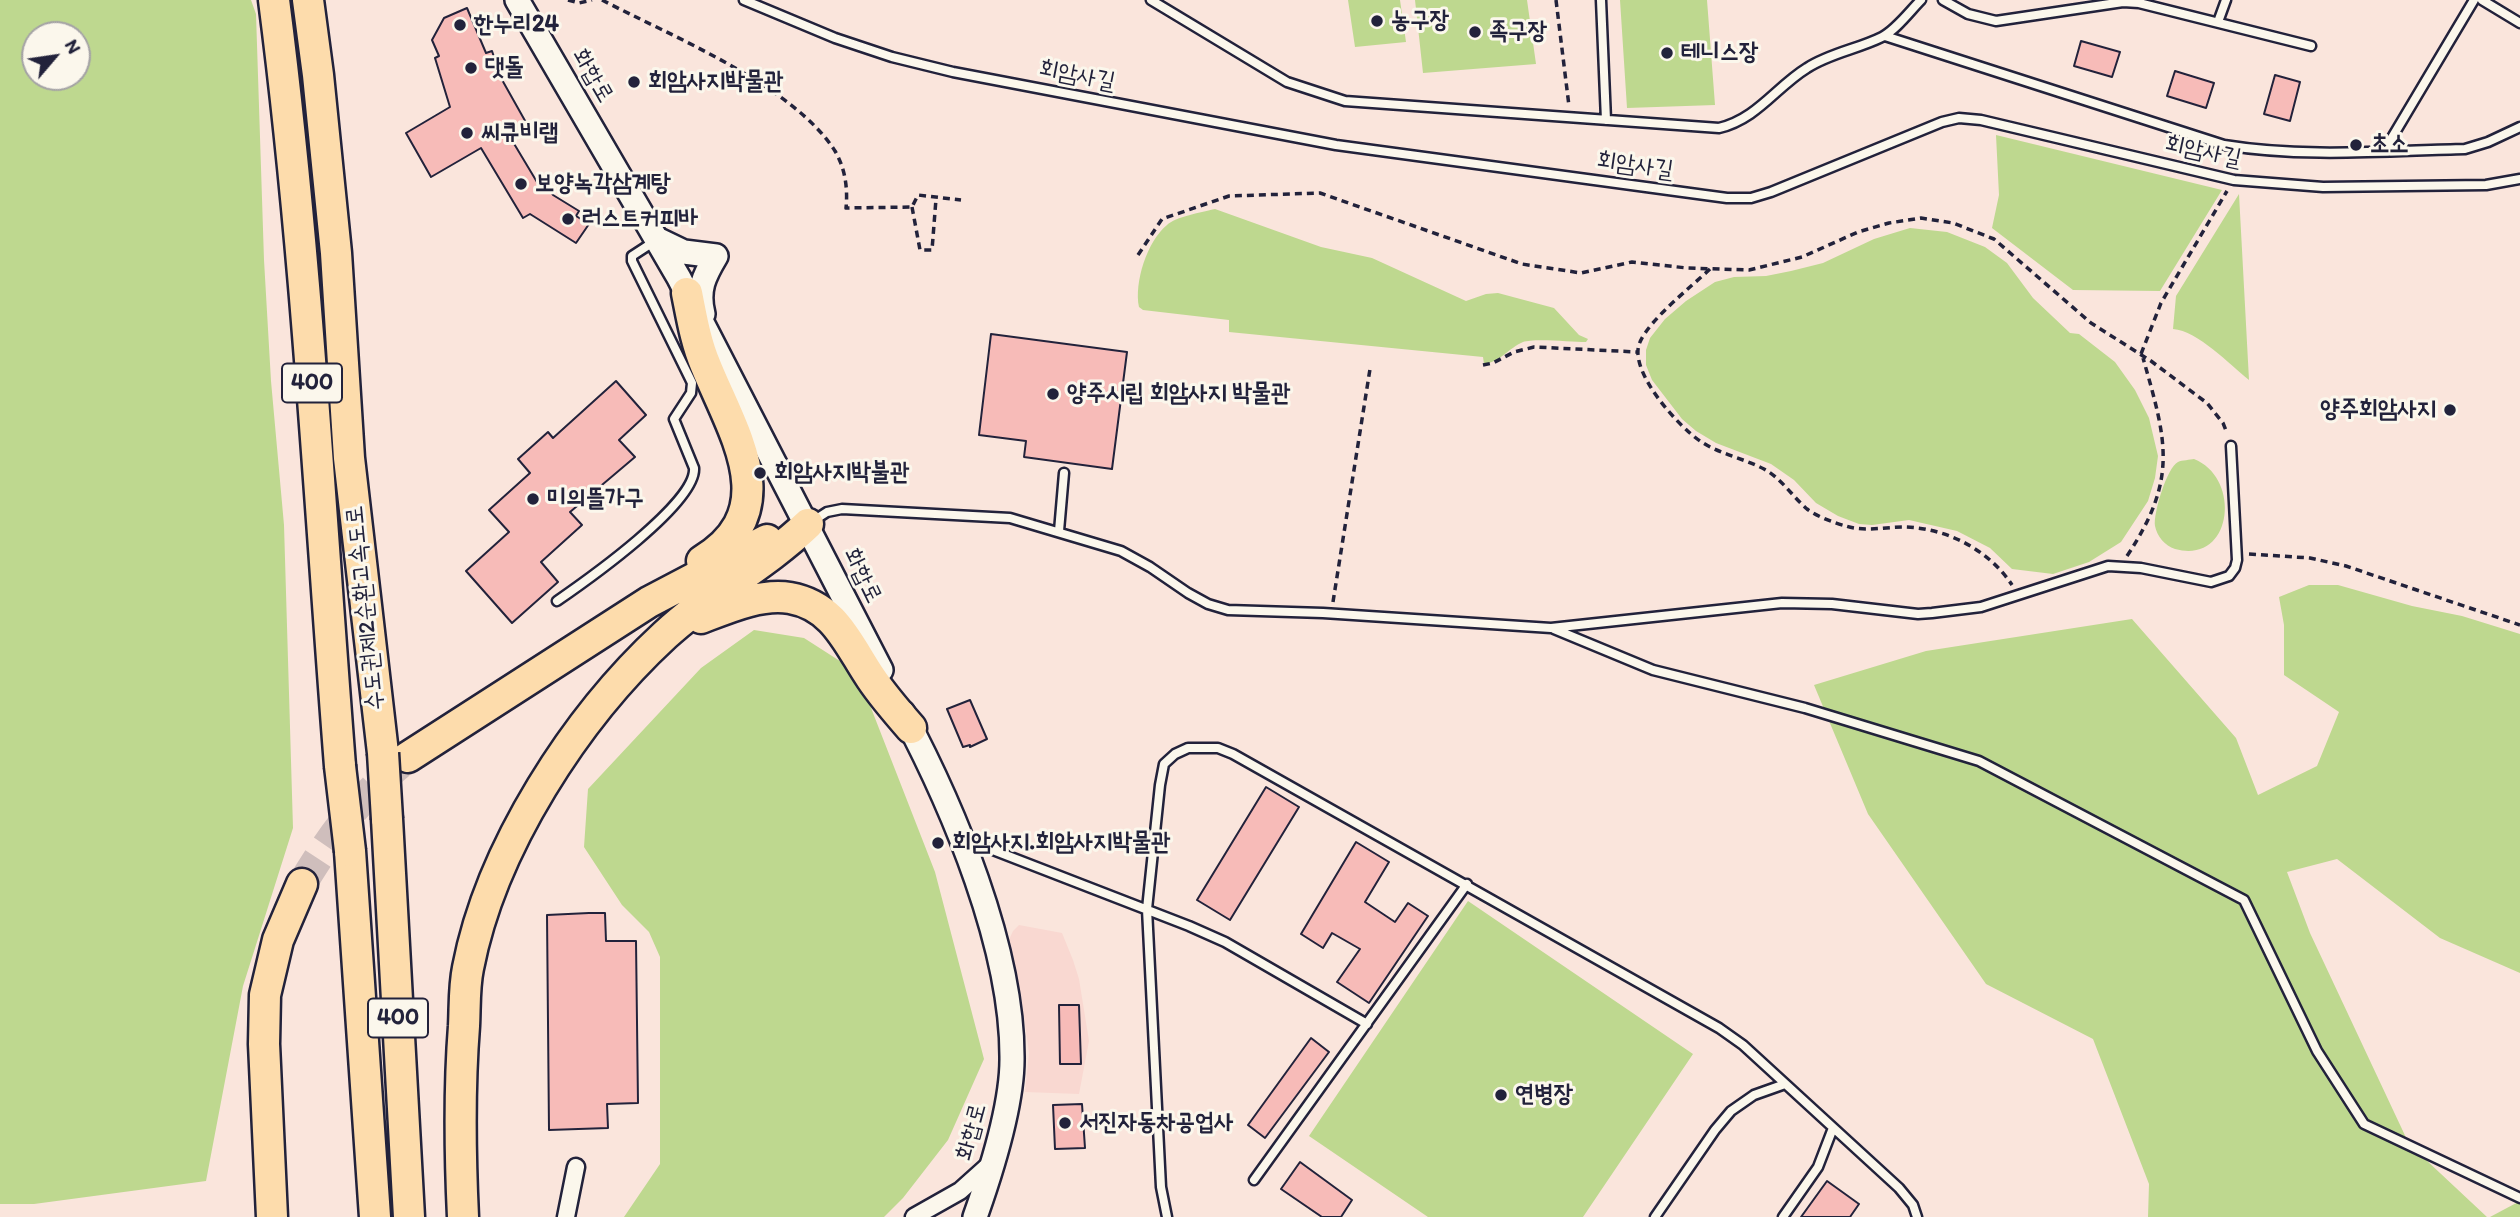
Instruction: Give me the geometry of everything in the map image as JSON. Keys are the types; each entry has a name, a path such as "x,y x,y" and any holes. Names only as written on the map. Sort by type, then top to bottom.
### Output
{"highway":[{"name":"수도권제2순환고속도로","path":"274,0 305,286 340,766 350,851 375,1217"},
{"name":"수도권제2순환고속도로","path":"308,0 335,240 349,458 395,755 387,819 409,1217"},
{"path":"649,602 674,579 722,545 741,521 748,495 740,443 701,353 687,293"},
{"path":"395,755 649,602 762,543 808,524"},
{"path":"463,1217 460,1082 467,970 479,926 515,837 537,794 604,700 635,664 668,632 783,548 808,524"},
{"path":"668,632 742,604 770,598 788,598 807,603 818,608 838,625 872,680 911,728"},
{"path":"272,1217 264,1044 265,995 278,940 302,884"}],"main road":[{"name":"화합로","path":"517,0 707,330 911,728 961,838 986,909 1008,1003 1013,1056 1010,1085 992,1163 975,1215"},
{"path":"657,239 684,252 716,256 700,289 707,330"}],"street":[{"path":"914,1217 961,1191 992,1163"},
{"path":"566,1217 576,1167"},
{"path":"961,1191 972,1194 975,1215"}],"lane":[{"name":"회암사길","path":"744,0 835,38 892,57 953,72 1336,145 1727,198 1751,198 1771,192 1942,122 1959,118 1981,120 2234,180 2323,187 2486,185 2520,179"},
{"path":"1151,0 1287,82 1322,95 1373,104 1719,128 1754,113 1805,69 1824,58 1885,36 1921,0"},
{"path":"1601,0 1606,120"},
{"path":"1906,0 1914,8"},
{"path":"1943,0 1968,14 1996,21 2133,1 2311,46"},
{"path":"2218,22 2226,0"},
{"path":"2384,151 2474,0"},
{"path":"2482,0 2520,23"},
{"path":"1885,36 2224,145 2299,154 2465,149 2520,127"},
{"path":"557,601 635,542 688,489 694,475 694,468 674,419 691,393 692,383 632,261 635,253 657,239"},
{"path":"808,524 827,512 842,509 1010,518 1121,551 1208,604 1228,610 1331,613 1551,628 1782,603 1832,604 1925,614 1981,607 2108,566 2141,568 2211,582 2229,576 2235,568 2236,553 2231,446"},
{"path":"1059,531 1064,473"},
{"path":"1551,628 1653,670 1805,708 1979,761 2244,900 2317,1051 2364,1124 2520,1198"},
{"path":"1167,1217 1161,1187 1147,909 1164,764 1175,754 1188,748 1218,748 1233,754 1719,1028 1744,1045 1899,1188 1913,1205 1917,1217"},
{"path":"961,838 1147,909 1225,942 1367,1024"},
{"path":"1254,1180 1467,884"},
{"path":"1655,1217 1731,1111 1754,1095 1785,1084"},
{"path":"1783,1217 1818,1167 1833,1128"}],"path":[{"path":"568,0 579,3 592,0"},
{"path":"603,0 752,78 805,117 836,153 848,186 846,208 912,207"},
{"path":"1556,0 1571,118"},
{"path":"2120,566 2144,530 2165,461 2159,413 2142,355 2161,303 2234,180"},
{"path":"1138,256 1162,219 1229,195 1320,193 1522,264 1581,273 1632,262 1749,270 1802,257 1857,232 1889,223 1921,218 1953,223 1994,239 2091,323 2142,355 2207,403 2223,423 2231,446"},
{"path":"936,199 932,250 920,250 912,207 918,195 961,200"},
{"path":"1710,269 1648,328 1637,352 1642,373 1676,420 1717,450 1764,469 1809,511 1845,526 1860,529 1917,528 1949,536 1994,561 2019,595"},
{"path":"1483,365 1534,347 1637,352"},
{"path":"1331,613 1370,369"},
{"path":"2236,553 2310,558 2346,566 2520,625"}],"shaded area":[{"path":"1019,925 1062,933 1073,960 1079,979 1089,1041 1079,1094 1025,1092 1029,1053 1021,995 1007,944"}],"green space":[{"path":"0,0 251,0 256,14 264,260 271,381 284,525 293,828 243,986 206,1181 34,1204 0,1204"},
{"name":"농구장","path":"1348,0 1400,0 1406,42 1355,47"},
{"name":"족구장","path":"1415,0 1527,0 1536,64 1423,73"},
{"name":"테니스장","path":"1620,0 1707,0 1715,105 1627,108"},
{"path":"1996,135 2222,190 2160,291 2073,290 1992,228 1999,195"},
{"path":"2239,194 2249,380 2203,342 2183,331 2173,329 2176,296"},
{"path":"1215,209 1321,247 1372,258 1466,301 1498,293 1554,308 1579,335 1588,339 1586,342 1523,342 1495,361 1484,364 1483,357 1229,332 1229,320 1143,310 1139,307 1138,286 1153,241 1167,225 1176,220"},
{"path":"1910,228 1947,232 1985,247 2007,263 2033,298 2070,333 2079,334 2115,362 2135,390 2149,418 2158,456 2155,478 2148,501 2121,542 2089,562 2053,574 2012,569 1990,548 1957,531 1909,520 1859,524 1838,516 1816,503 1794,480 1771,464 1716,443 1696,431 1682,419 1652,380 1646,365 1646,350 1650,338 1665,319 1715,282 1734,277 1766,276 1823,263 1874,239"},
{"path":"2194,459 2209,469 2219,483 2224,500 2224,517 2219,533 2209,544 2194,551 2171,548 2158,533 2155,520 2169,472 2180,461"},
{"path":"2309,585 2338,585 2412,606 2462,616 2520,634 2520,973 2440,938 2337,859 2287,872 2310,933 2409,1144 2487,1217 2148,1217 2149,1184 2093,1039 1986,984 1868,814 1814,685 1926,651 2132,619 2236,738 2258,795 2317,766 2339,712 2284,675 2284,625 2279,597"},
{"path":"754,630 804,638 857,672 935,872 984,1059 948,1140 903,1198 884,1217 624,1217 660,1164 660,957 649,932 622,905 584,847 588,789 701,668"},
{"name":"연병장","path":"1468,901 1693,1054 1583,1217 1428,1217 1309,1136"},
{"path":"2520,1201 2520,1217 2490,1217"}],"building":[{"path":"467,8 486,53 492,51 501,78 528,126 510,137 540,187 546,184 553,195 579,211 576,216 589,224 576,243 530,214 523,218 481,148 431,177 406,133 450,107 435,58 439,56 432,40 444,18"},
{"path":"2081,41 2120,52 2112,77 2074,66"},
{"path":"2175,71 2214,83 2206,108 2167,96"},
{"path":"2275,75 2300,82 2290,121 2264,114"},
{"name":"양주시립 회암사지 박물관","path":"991,334 1127,352 1112,469 1024,457 1026,441 979,435"},
{"path":"616,381 646,415 619,440 635,457 570,512 582,525 541,562 558,582 512,623 466,571 509,532 489,510 530,473 518,459 548,432 553,438"},
{"path":"970,700 987,739 970,747 963,747 947,709"},
{"path":"1266,787 1299,807 1230,920 1197,900"},
{"path":"1356,842 1389,862 1365,902 1395,922 1408,903 1428,916 1369,1003 1337,982 1360,949 1332,933 1323,948 1301,934"},
{"path":"605,913 606,941 636,941 638,1103 607,1104 608,1128 549,1130 547,915"},
{"path":"1059,1005 1079,1005 1081,1064 1060,1064"},
{"path":"1311,1038 1329,1052 1265,1138 1248,1125"},
{"path":"1082,1104 1085,1148 1055,1149 1053,1105"},
{"path":"1300,1162 1352,1200 1341,1217 1322,1217 1281,1189"},
{"path":"1827,1181 1859,1204 1850,1217 1801,1217"}],"tunnel":[{"path":"302,884 346,820 371,791 400,764"}],"place":[{"name":"농구장","path":"1377,21"},
{"name":"한누리24","path":"460,25"},
{"name":"족구장","path":"1475,32"},
{"name":"테니스장","path":"1667,53"},
{"name":"댓돌","path":"471,68"},
{"name":"회암사지박물관","path":"634,82"},
{"name":"씨큐비랩","path":"467,133"},
{"name":"초소","path":"2356,145"},
{"name":"보양녹각삼계탕","path":"521,184"},
{"name":"러스트커피바","path":"568,219"},
{"name":"양주시립 회암사지 박물관","path":"1053,394"},
{"name":"양주회암사지","path":"2450,410"},
{"name":"회암사지박불관","path":"760,473"},
{"name":"미의뜰가구","path":"533,499"},
{"name":"회암사지.회암사지박물관","path":"938,843"},
{"name":"연병장","path":"1501,1095"},
{"name":"서진자동차공업사","path":"1065,1123"}]}
